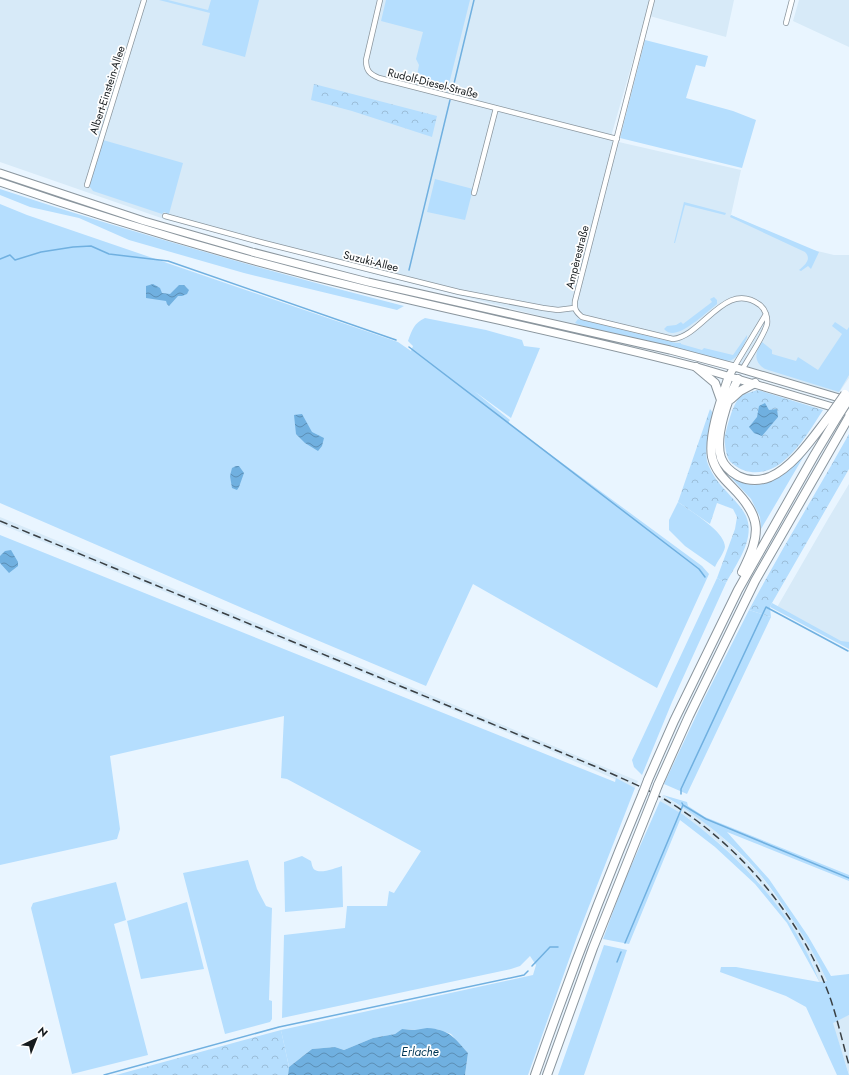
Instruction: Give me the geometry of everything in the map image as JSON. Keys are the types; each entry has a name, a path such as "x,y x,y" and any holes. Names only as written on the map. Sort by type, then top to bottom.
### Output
{"highway":[{"path":"696,367 715,384 725,402"},
{"path":"729,376 720,436 721,459 733,473 742,478 759,480 770,477 779,472 835,415"},
{"path":"738,379 725,402 711,445 714,463 717,470 749,506 756,525 753,551 742,573 738,590"},
{"path":"725,402 740,391 755,383"},
{"path":"535,1075 616,857 674,721 738,590 835,415 848,395"},
{"path":"549,1074 597,937 652,798 689,716 755,581 849,416"}],"main road":[{"path":"0,173 144,221 252,252 368,282 663,348 734,366 742,370 848,395"},
{"path":"0,182 71,206 224,253 372,291 629,350 696,367 755,383 849,416"},
{"path":"729,376 734,366"},
{"path":"738,379 742,370"}],"street":[{"name":"Albert-Einstein-Allee","path":"86,185 144,0"},
{"name":"Rudolf-Diesel-Straße","path":"380,0 366,60 366,67 372,76 617,139"},
{"name":"Ampèrestraße","path":"574,308 652,0"},
{"path":"786,23 792,0"},
{"path":"474,193 496,108"},
{"name":"Suzuki-Allee","path":"165,216 264,243 459,292 558,310 574,308"},
{"path":"574,308 582,317 678,339 724,304 734,299 745,299 757,303 763,308 766,314 766,327 742,370"},
{"path":"734,366 766,314"}],"shaded area":[{"path":"0,0 734,0 726,37 646,15 610,140 741,170 731,215 809,249 834,255 849,255 849,378 838,394 726,361 572,324 167,220 0,162"},
{"path":"799,0 849,0 849,47 793,21"},
{"path":"849,484 849,644 848,647 776,609"},
{"path":"0,517 638,781 635,788 542,747 0,524"},
{"path":"663,795 700,819 722,837 759,873 800,931 820,964 841,1018 849,1015 849,1074 813,964 789,922 758,881 724,847 688,818 660,801"}],"green space":[{"path":"159,0 168,0 208,10 211,0 259,0 245,57 202,45 210,13"},
{"path":"386,0 470,0 448,88 416,80 419,65 416,59 423,32 381,21"},
{"path":"645,40 708,56 705,67 696,65 686,98 733,111 756,120 742,168 620,138"},
{"path":"314,84 437,116 432,137 352,111 311,100"},
{"path":"103,140 183,163 169,214 164,212 162,214 93,191 90,184"},
{"path":"435,179 473,189 465,220 427,212"},
{"path":"0,189 201,251 404,306 397,310 244,273 129,240 79,218 30,207 0,195"},
{"path":"684,202 726,213 725,215 685,205 674,243"},
{"path":"0,204 27,215 398,342 411,351 413,346 408,341 411,333 414,327 425,318 486,330 522,340 524,346 540,348 511,418 474,391 510,420 508,423 702,566 709,574 657,688 473,584 426,686 0,503"},
{"path":"731,215 819,252 811,269 808,266 801,271 799,270 808,259 805,252 730,217"},
{"path":"714,297 717,300 717,304 684,329 673,333 664,329 667,326 676,325 681,322 683,324 712,302 710,299"},
{"path":"578,319 681,343 702,350 704,348 733,355 747,335 747,338 737,356 734,359 726,361 583,326 575,323"},
{"path":"835,322 847,330 849,327 849,375 839,392 765,369 758,363 756,356 762,342 772,350 772,354 796,361 798,357 818,370 842,334 832,326"},
{"path":"758,390 823,410 801,442 786,459 774,468 760,472 753,472 746,471 730,461 726,452 725,439 727,427 738,399 743,395"},
{"path":"710,409 713,413 707,443 707,461 718,482 742,509 746,516 748,525 747,542 744,551 726,583 717,578 735,529 737,517 733,509 717,503 710,524 678,502"},
{"path":"849,434 849,469 772,603 770,607 771,617 749,610 773,565"},
{"path":"808,449 761,529 760,517 751,499 725,471 746,484 764,484 788,469"},
{"path":"678,502 713,528 723,541 725,547 715,567 685,546 669,530 669,520"},
{"path":"0,535 615,782 616,778 635,788 577,937 528,1075 465,1075 468,1053 451,1034 437,1029 402,1029 395,1034 373,1038 344,1050 335,1047 312,1049 289,1067 281,1030 533,975 536,965 530,956 520,966 511,969 282,1018 284,935 345,928 347,906 387,906 389,891 394,893 421,851 287,779 281,778 284,716 110,756 120,829 117,839 0,865"},
{"path":"717,578 726,583 672,702 642,775 634,767 632,760"},
{"path":"772,603 841,641 849,642 849,649 770,607"},
{"path":"749,610 771,617 687,794 664,784 704,699"},
{"path":"663,795 687,802 688,806 705,817 849,875 849,881 727,832 769,879 808,936 831,976 849,974 849,1015 833,1023 849,1075 837,1075 806,1007 786,996 720,972 721,967 736,967 819,982 827,981 805,939 759,873 738,851 714,830"},
{"path":"660,801 686,816 709,835 729,852 766,891 797,934 819,981 787,923 755,884 715,847 680,820 629,944 603,939 624,882"},
{"path":"302,856 311,861 313,868 318,871 342,866 343,907 285,912 284,862"},
{"path":"248,860 257,889 266,906 272,908 269,1000 272,1001 272,1019 270,1022 225,1034 183,873"},
{"path":"116,882 126,920 114,924 148,1055 72,1074 31,908 33,903"},
{"path":"187,902 204,969 141,979 127,921"},
{"path":"604,945 627,950 584,1075 558,1075"},
{"path":"281,1030 289,1067 288,1075 116,1075"}],"water":[{"path":"153,284 160,288 162,293 170,294 179,285 184,285 189,290 187,294 178,296 169,306 166,301 146,298 146,286"},
{"path":"765,403 769,410 777,409 778,417 762,436 754,433 749,427 757,417 759,406"},
{"path":"302,414 312,432 324,438 322,446 318,451 305,443 296,434 294,415"},
{"path":"239,466 244,473 237,490 232,488 230,476 232,468"},
{"path":"11,550 18,562 18,566 9,573 0,563 0,556 5,551"},
{"name":"Erlache","path":"427,1028 441,1030 451,1035 468,1053 465,1075 288,1075 289,1067 312,1049 335,1047 344,1050 373,1038 395,1034 402,1029 415,1030"}],"waterway":[{"path":"452,92 474,0"},
{"path":"409,270 450,100"},
{"path":"0,259 10,255 15,260 41,252 91,246 109,254 168,261 396,340"},
{"path":"409,347 699,569 705,577"},
{"path":"681,794 681,789 766,607 848,651"},
{"path":"682,803 706,819 849,878"},
{"path":"625,943 683,805"},
{"path":"532,966 550,947 558,947"},
{"path":"617,962 621,952"},
{"path":"104,1075 279,1027 524,975 528,971"}],"railway":[{"path":"0,521 599,768 664,799 691,816 740,858 762,882 800,935 816,963 828,992 849,1065"}]}
